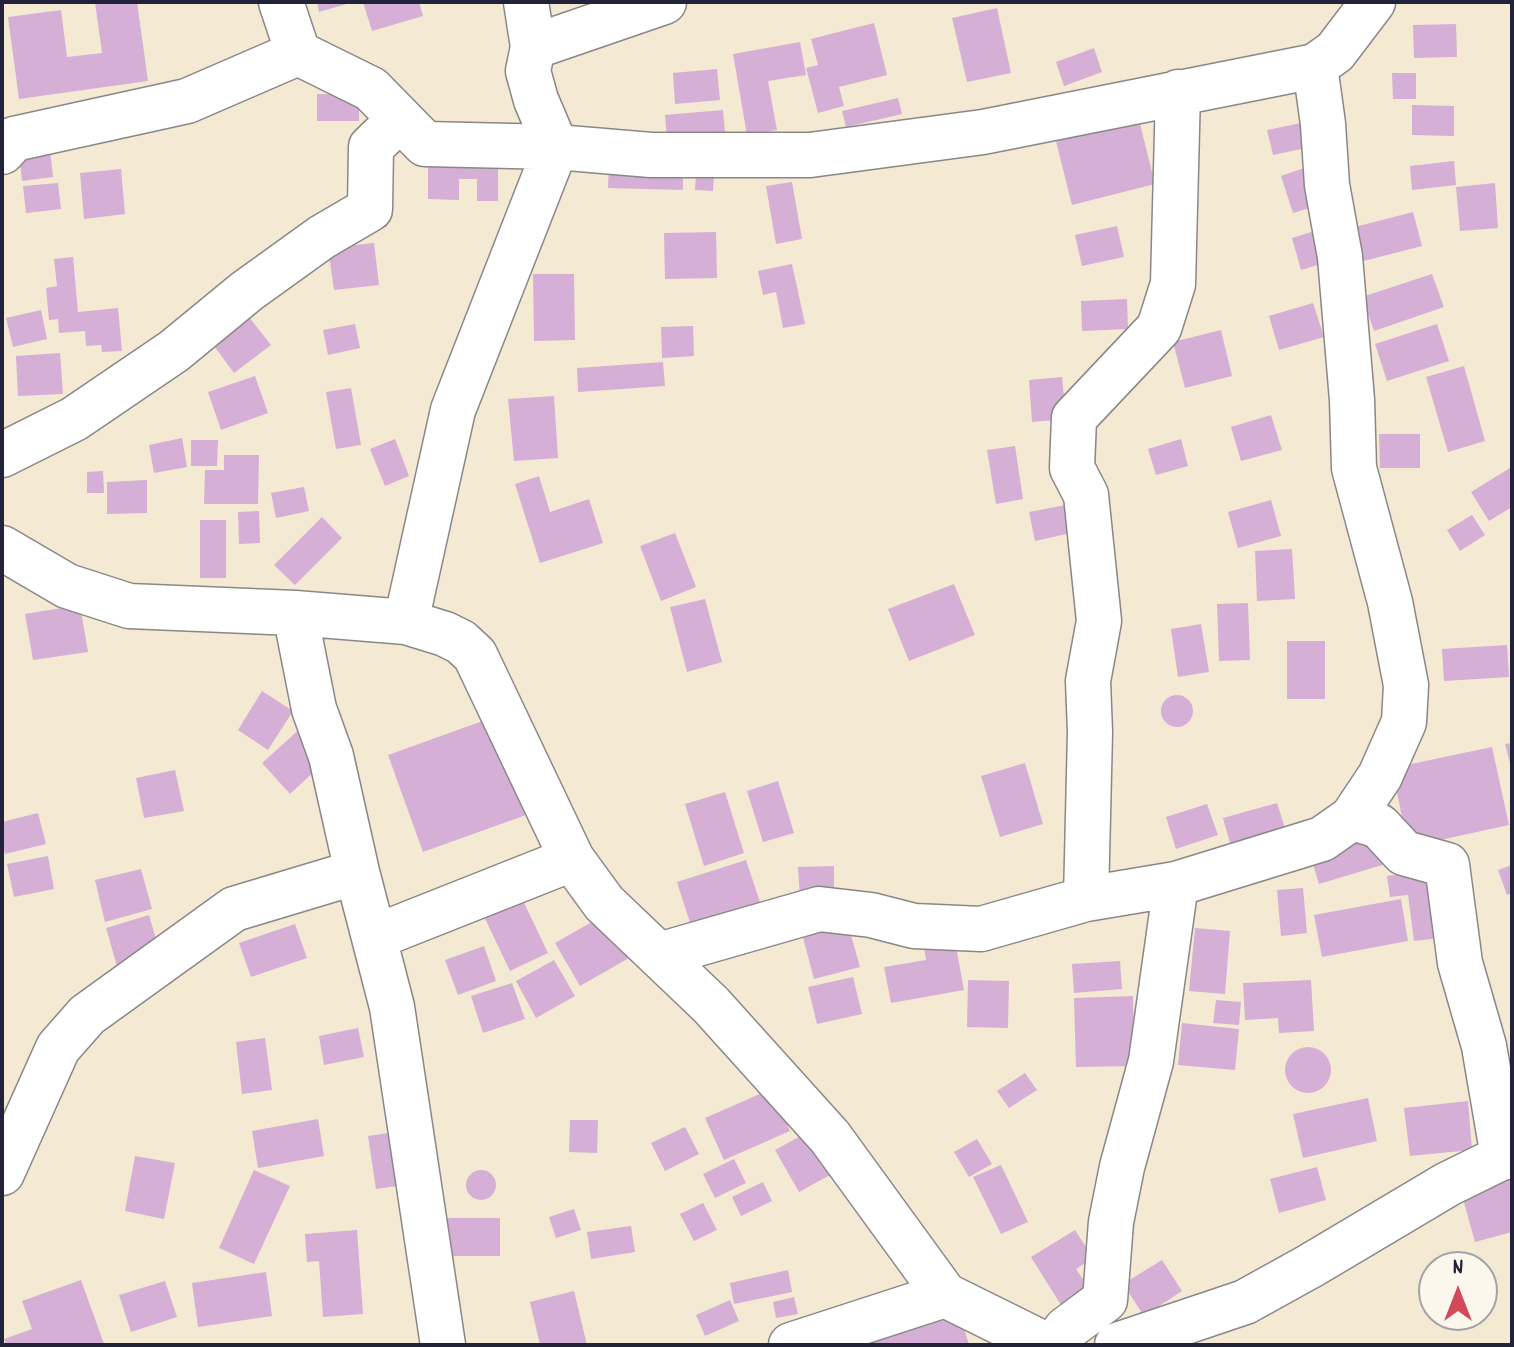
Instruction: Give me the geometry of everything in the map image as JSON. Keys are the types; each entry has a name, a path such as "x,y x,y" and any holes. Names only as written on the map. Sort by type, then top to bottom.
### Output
{"street":[{"path":"281,2 298,53 371,89 425,144 556,147 651,155 810,155 983,132 1315,66 1335,52 1373,2"},
{"path":"406,622 453,410 556,147 536,100 528,71 533,47 526,2"},
{"path":"533,47 664,2"},
{"path":"2,152 14,139 187,101 298,53"},
{"path":"659,955 819,909 871,915 914,926 981,929 1086,899 1176,884 1322,839 1352,818 1380,776 1404,722 1406,685 1390,602 1354,468 1352,400 1340,257 1327,185 1315,66"},
{"path":"1086,899 1090,732 1088,681 1099,621 1086,495 1072,468 1074,418 1159,328 1173,284 1178,92"},
{"path":"2,455 74,419 174,351 247,291 322,237 370,209 371,147 400,119"},
{"path":"2,548 67,586 129,606 295,613 406,622 461,642 475,655 572,859 604,903 711,1005 830,1137 945,1295 1046,1345"},
{"path":"295,613 314,709 331,756 392,1007 443,1345"},
{"path":"1117,1345 1245,1302 1448,1184 1507,1157 1484,1046 1460,963 1447,865 1404,853 1379,826 1352,818"},
{"path":"375,937 572,859"},
{"path":"2,1173 58,1048 87,1015 234,909 357,872"},
{"path":"1054,1345 1066,1329 1105,1300 1111,1222 1122,1167 1151,1061 1176,884"},
{"path":"791,1345 945,1295"}],"building":[{"path":"95,2 137,2 148,81 19,99 8,17 61,10 67,57 102,53"},
{"path":"317,2 350,2 350,3 319,12"},
{"path":"363,2 419,2 423,16 372,31"},
{"path":"997,8 1011,73 967,82 952,18"},
{"path":"874,23 887,75 839,87 844,106 818,113 806,68 818,65 811,39"},
{"path":"1456,24 1457,57 1414,58 1413,25"},
{"path":"800,42 806,75 768,81 777,130 747,135 733,54"},
{"path":"1094,48 1102,72 1064,86 1056,62"},
{"path":"717,69 720,100 675,104 673,73"},
{"path":"1392,73 1416,73 1416,99 1393,99"},
{"path":"317,94 359,94 359,121 317,121"},
{"path":"898,98 902,114 846,127 842,111"},
{"path":"1412,105 1454,106 1454,136 1412,135"},
{"path":"723,110 725,133 667,138 665,115"},
{"path":"1139,120 1155,184 1072,205 1056,141"},
{"path":"1301,123 1306,148 1273,155 1267,130"},
{"path":"50,149 53,177 22,181 19,153"},
{"path":"428,155 498,155 498,201 477,201 477,179 459,179 459,200 428,199"},
{"path":"1454,161 1456,185 1412,190 1410,166"},
{"path":"609,163 683,165 683,190 608,188"},
{"path":"1310,166 1322,204 1293,213 1281,176"},
{"path":"121,169 125,214 84,219 80,173"},
{"path":"696,174 714,174 713,191 695,190"},
{"path":"792,182 802,239 776,244 766,186"},
{"path":"58,183 61,209 26,213 23,186"},
{"path":"1495,183 1498,228 1460,231 1456,187"},
{"path":"1413,212 1422,246 1360,262 1351,228"},
{"path":"1117,226 1124,257 1082,266 1075,235"},
{"path":"1321,229 1331,261 1301,270 1292,238"},
{"path":"716,232 717,278 665,279 664,233"},
{"path":"374,243 379,285 334,290 328,248"},
{"path":"73,257 78,312 118,308 122,351 102,352 101,345 86,346 85,331 59,333 58,319 49,320 46,288 57,286 54,259"},
{"path":"792,264 805,324 783,328 776,292 763,295 758,271"},
{"path":"533,274 574,274 575,340 534,341"},
{"path":"1432,274 1444,307 1374,331 1362,297"},
{"path":"1127,299 1128,329 1082,331 1081,301"},
{"path":"1313,303 1324,337 1279,350 1269,316"},
{"path":"41,310 47,339 13,347 6,318"},
{"path":"245,312 271,345 234,373 209,339"},
{"path":"355,324 360,348 328,355 323,330"},
{"path":"1437,324 1449,361 1387,381 1375,344"},
{"path":"693,326 694,356 662,358 661,327"},
{"path":"1221,330 1232,376 1185,388 1173,342"},
{"path":"60,353 63,394 18,396 16,356"},
{"path":"663,362 665,386 578,392 577,368"},
{"path":"1464,366 1485,441 1448,452 1426,377"},
{"path":"255,376 268,413 221,430 208,392"},
{"path":"1062,377 1066,419 1032,422 1029,380"},
{"path":"351,388 361,445 336,449 326,392"},
{"path":"554,396 558,458 514,461 508,399"},
{"path":"1271,415 1282,450 1241,461 1231,427"},
{"path":"1379,434 1420,434 1420,468 1380,468"},
{"path":"182,438 187,467 154,473 149,445"},
{"path":"395,439 409,476 385,486 370,449"},
{"path":"1181,439 1188,466 1156,475 1148,449"},
{"path":"191,440 218,440 217,466 191,466"},
{"path":"1015,446 1023,499 996,504 987,450"},
{"path":"224,455 259,455 258,504 204,504 205,470 224,470"},
{"path":"1510,468 1512,507 1489,521 1471,492"},
{"path":"103,471 104,493 87,493 87,472"},
{"path":"539,476 550,512 589,499 603,543 540,563 515,484"},
{"path":"147,480 147,513 107,514 107,482"},
{"path":"304,487 309,511 276,518 271,493"},
{"path":"1271,500 1281,536 1238,548 1228,512"},
{"path":"1066,505 1071,533 1035,541 1029,512"},
{"path":"259,511 260,543 239,544 238,512"},
{"path":"1472,515 1485,535 1460,551 1447,530"},
{"path":"322,517 342,538 295,585 274,565"},
{"path":"200,520 226,520 226,578 200,578"},
{"path":"675,533 696,587 661,601 640,546"},
{"path":"1292,549 1295,599 1257,601 1255,551"},
{"path":"954,584 975,635 909,661 888,609"},
{"path":"705,599 722,662 687,672 670,607"},
{"path":"1248,603 1250,660 1219,661 1217,604"},
{"path":"80,605 88,652 33,660 25,614"},
{"path":"1201,624 1209,672 1178,677 1171,629"},
{"path":"1287,641 1325,641 1325,699 1287,699"},
{"path":"1507,645 1509,677 1444,681 1442,649"},
{"path":"262,691 293,711 268,750 238,730"},
{"path":"1177,695 1188,700 1193,711 1188,722 1177,727 1166,722 1161,711 1166,700"},
{"path":"491,718 526,815 423,852 388,755"},
{"path":"303,726 331,756 290,794 262,763"},
{"path":"1512,743 1512,767 1511,767 1505,744"},
{"path":"1492,747 1509,825 1408,847 1392,768"},
{"path":"1025,763 1043,824 1000,837 981,776"},
{"path":"175,770 184,811 144,818 136,778"},
{"path":"778,781 794,833 763,842 747,791"},
{"path":"725,792 744,853 704,866 685,804"},
{"path":"1277,803 1287,834 1232,850 1223,818"},
{"path":"1207,804 1218,835 1176,849 1166,817"},
{"path":"38,813 46,844 5,854 2,822"},
{"path":"1379,830 1389,863 1319,884 1309,851"},
{"path":"48,856 54,889 14,897 7,864"},
{"path":"746,860 761,905 691,926 677,882"},
{"path":"1512,865 1512,893 1507,895 1498,870"},
{"path":"834,866 834,899 800,899 798,867"},
{"path":"141,869 152,909 105,922 95,880"},
{"path":"1432,870 1449,937 1414,941 1408,895 1390,897 1387,876"},
{"path":"517,888 548,953 510,971 479,906"},
{"path":"1303,888 1307,933 1281,936 1277,890"},
{"path":"1401,899 1408,941 1322,957 1314,915"},
{"path":"149,915 160,953 117,966 106,928"},
{"path":"604,915 629,958 580,986 555,943"},
{"path":"846,918 860,967 814,979 801,930"},
{"path":"295,924 307,958 251,977 239,943"},
{"path":"1195,928 1230,931 1225,994 1189,991"},
{"path":"953,930 964,990 891,1003 884,967 926,960 922,936"},
{"path":"484,946 496,981 458,995 445,960"},
{"path":"554,960 575,996 536,1018 516,981"},
{"path":"1120,961 1122,989 1074,993 1072,964"},
{"path":"853,977 862,1014 817,1024 808,987"},
{"path":"968,980 1009,981 1008,1028 967,1027"},
{"path":"1311,980 1314,1031 1279,1033 1278,1018 1245,1020 1243,983"},
{"path":"512,983 525,1019 483,1033 471,996"},
{"path":"1133,996 1134,1066 1076,1067 1074,998"},
{"path":"1216,1000 1241,1002 1239,1025 1213,1023"},
{"path":"1182,1023 1239,1029 1235,1070 1178,1065"},
{"path":"358,1028 364,1057 324,1065 319,1036"},
{"path":"265,1038 272,1090 242,1094 236,1042"},
{"path":"1308,1047 1325,1053 1331,1070 1325,1087 1308,1093 1291,1087 1285,1070 1291,1053"},
{"path":"1025,1073 1037,1090 1009,1108 997,1091"},
{"path":"771,1089 790,1131 724,1160 705,1118"},
{"path":"1368,1098 1377,1141 1303,1158 1293,1114"},
{"path":"1468,1101 1472,1150 1410,1156 1404,1108"},
{"path":"318,1119 324,1156 258,1168 252,1131"},
{"path":"570,1120 598,1120 597,1153 569,1152"},
{"path":"685,1127 699,1154 665,1171 651,1143"},
{"path":"402,1131 411,1184 376,1189 368,1136"},
{"path":"806,1133 830,1175 799,1192 775,1150"},
{"path":"977,1139 992,1164 969,1177 954,1152"},
{"path":"135,1156 175,1163 164,1219 125,1211"},
{"path":"734,1159 746,1183 715,1198 703,1174"},
{"path":"1001,1165 1028,1222 1001,1234 973,1177"},
{"path":"1317,1167 1326,1200 1279,1213 1270,1179"},
{"path":"254,1170 290,1186 254,1264 219,1248"},
{"path":"481,1170 492,1174 496,1185 492,1196 481,1200 470,1196 466,1185 470,1174"},
{"path":"1512,1173 1512,1232 1475,1242 1460,1188"},
{"path":"763,1182 772,1201 741,1216 732,1197"},
{"path":"703,1203 717,1230 694,1241 680,1214"},
{"path":"574,1209 581,1230 556,1238 549,1217"},
{"path":"446,1218 500,1218 500,1256 446,1256"},
{"path":"631,1226 635,1252 591,1259 587,1232"},
{"path":"357,1230 363,1314 323,1317 319,1261 307,1262 305,1234"},
{"path":"1075,1230 1093,1258 1076,1269 1092,1293 1064,1310 1031,1257"},
{"path":"1162,1260 1182,1291 1144,1316 1123,1284"},
{"path":"788,1270 792,1292 734,1304 730,1283"},
{"path":"266,1272 272,1316 198,1327 192,1283"},
{"path":"81,1280 104,1344 6,1345 4,1339 32,1329 22,1301"},
{"path":"165,1281 177,1317 131,1332 119,1295"},
{"path":"574,1291 587,1345 540,1345 530,1302"},
{"path":"794,1297 798,1314 776,1318 773,1302"},
{"path":"730,1300 739,1321 705,1336 696,1315"},
{"path":"959,1312 969,1345 864,1345 862,1338"}]}
